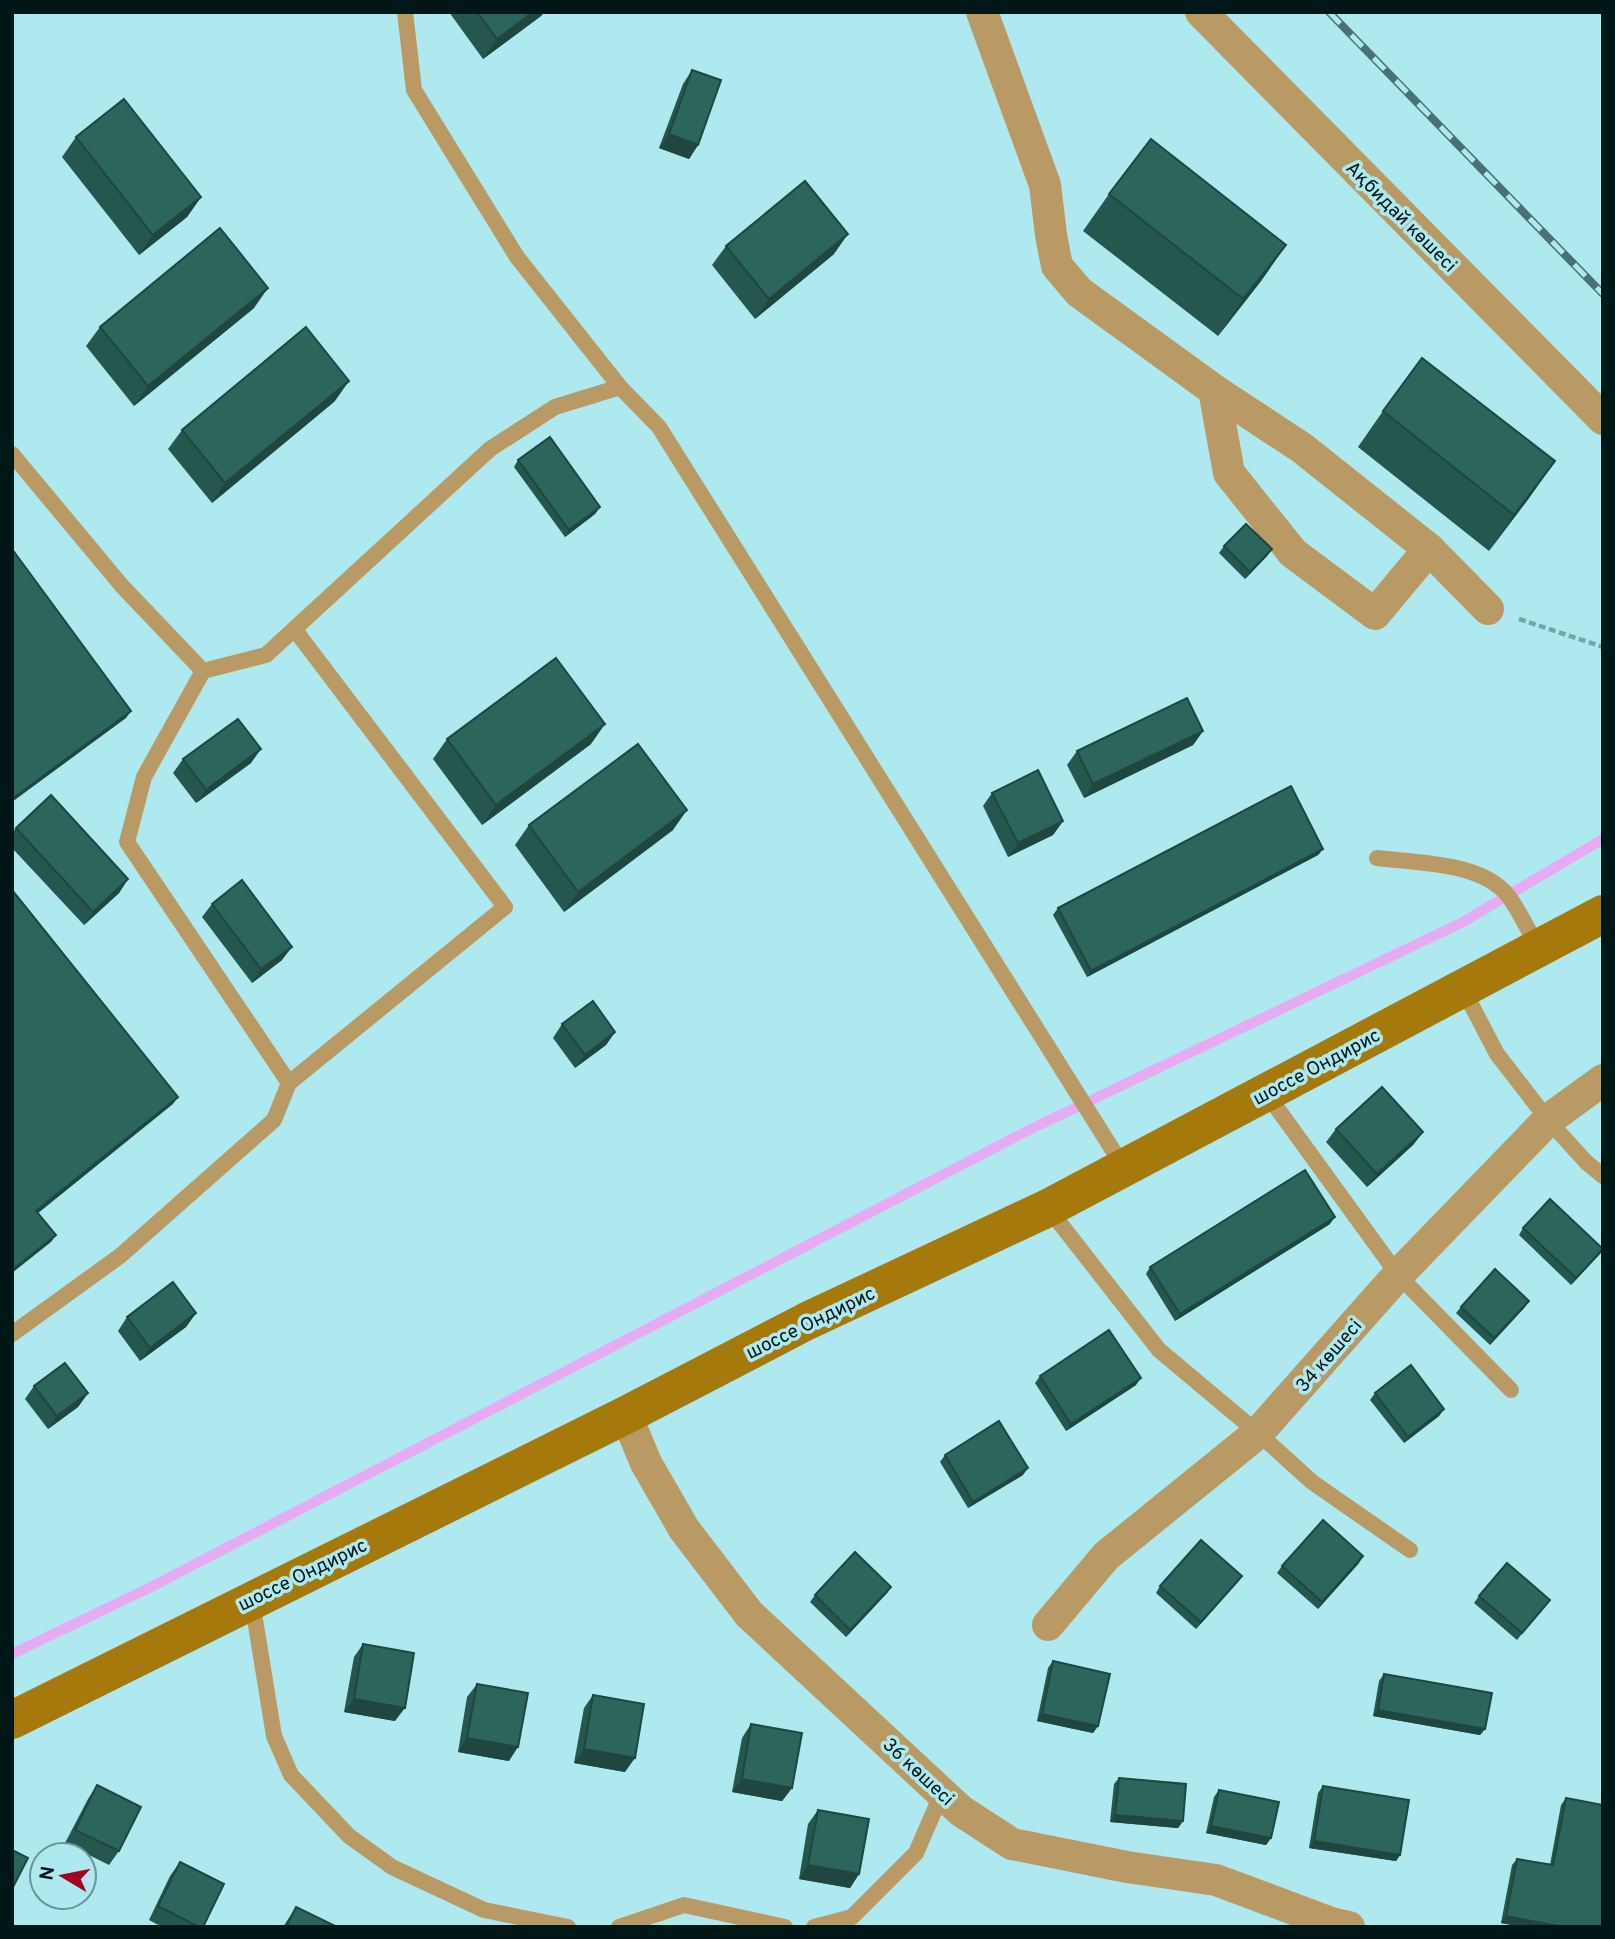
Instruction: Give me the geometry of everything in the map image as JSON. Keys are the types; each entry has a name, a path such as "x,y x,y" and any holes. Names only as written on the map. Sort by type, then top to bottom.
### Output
{"main road":[{"name":"шоссе Ондирис","path":"12,1720 626,1415 807,1321 1048,1208 1603,914"}],"street":[{"path":"982,12 1045,185 1057,266 1079,292 1214,390 1302,448 1429,549 1489,609"},
{"name":"Ақбидай көшесі","path":"1201,12 1603,419"},
{"path":"1214,390 1229,473 1293,553 1375,614 1429,549"},
{"name":"34 көшесі","path":"1048,1625 1106,1556 1258,1433 1398,1275 1548,1120 1603,1080"},
{"name":"36 көшесі","path":"626,1415 646,1463 684,1528 749,1614 961,1811 1012,1844 1127,1867 1216,1880 1331,1923 1349,1927"}],"lane":[{"path":"405,12 414,90 517,257 620,387 659,427 1124,1168"},
{"path":"289,1083 127,842 144,777 203,671 267,655 490,449 555,407 620,387"},
{"path":"12,454 122,586 203,671"},
{"path":"12,1334 120,1256 274,1120 289,1083 505,907 295,630"},
{"path":"1377,858 1467,870 1487,877 1508,895 1539,949"},
{"path":"1463,989 1497,1054 1548,1120 1586,1162 1603,1175"},
{"path":"1266,1093 1398,1275 1511,1390"},
{"path":"1048,1208 1159,1350 1312,1482 1410,1550"},
{"path":"252,1599 274,1736 291,1775 339,1826 391,1867 484,1910 568,1927"},
{"path":"814,1927 852,1916 916,1853 942,1793"},
{"path":"619,1927 684,1905 785,1927"}],"path":[{"path":"1489,609 1603,647"}],"building":[{"path":"477,12 533,12 497,39"},
{"path":"692,70 721,80 698,145 669,134"},
{"path":"124,99 201,197 153,235 76,137"},
{"path":"1151,139 1286,245 1243,299 1109,194"},
{"path":"805,181 848,234 769,299 726,246"},
{"path":"220,228 268,288 148,386 100,327"},
{"path":"306,327 349,381 225,483 182,430"},
{"path":"1422,358 1555,461 1514,515 1383,411"},
{"path":"550,437 600,507 569,530 518,460"},
{"path":"1246,524 1272,549 1250,572 1224,546"},
{"path":"12,549 131,711 12,799"},
{"path":"556,658 605,724 496,805 447,739"},
{"path":"1187,698 1203,731 1093,784 1077,751"},
{"path":"238,719 261,749 206,790 183,759"},
{"path":"638,744 687,810 578,892 529,825"},
{"path":"1038,770 1063,821 1018,843 992,793"},
{"path":"1291,786 1323,849 1091,971 1058,908"},
{"path":"51,795 128,879 93,912 16,828"},
{"path":"242,880 292,947 261,969 212,904"},
{"path":"12,890 178,1097 36,1211 56,1235 12,1270"},
{"path":"593,1001 615,1032 585,1055 562,1024"},
{"path":"1382,1087 1423,1132 1377,1174 1336,1129"},
{"path":"1305,1170 1335,1217 1180,1314 1150,1267"},
{"path":"1550,1199 1603,1249 1576,1278 1523,1228"},
{"path":"1495,1269 1529,1301 1494,1338 1461,1307"},
{"path":"173,1282 196,1313 150,1348 127,1317"},
{"path":"1109,1330 1141,1378 1071,1424 1040,1376"},
{"path":"65,1363 88,1393 57,1416 34,1386"},
{"path":"1411,1365 1444,1409 1408,1437 1375,1393"},
{"path":"999,1421 1028,1468 973,1502 945,1455"},
{"path":"1323,1520 1363,1556 1322,1602 1282,1566"},
{"path":"1201,1540 1242,1576 1201,1622 1160,1586"},
{"path":"855,1552 891,1587 850,1630 815,1595"},
{"path":"1507,1563 1550,1600 1522,1633 1479,1596"},
{"path":"363,1644 414,1653 405,1708 354,1699"},
{"path":"1053,1661 1110,1674 1098,1726 1042,1714"},
{"path":"1384,1674 1492,1693 1485,1729 1378,1710"},
{"path":"477,1684 528,1693 518,1747 467,1738"},
{"path":"593,1695 644,1704 635,1758 584,1749"},
{"path":"751,1724 802,1733 792,1788 742,1779"},
{"path":"1119,1778 1186,1784 1183,1821 1115,1815"},
{"path":"97,1785 141,1807 119,1851 75,1830"},
{"path":"1323,1786 1409,1800 1400,1855 1314,1841"},
{"path":"1219,1790 1279,1802 1271,1838 1211,1826"},
{"path":"1566,1798 1603,1805 1603,1927 1563,1927 1506,1916 1517,1859 1553,1865"},
{"path":"818,1810 869,1819 859,1874 808,1865"},
{"path":"12,1850 28,1858 12,1889"},
{"path":"180,1862 224,1884 203,1927 158,1906"},
{"path":"296,1907 337,1927 286,1927"}],"waterway":[{"path":"12,1654 153,1586 1029,1130 1463,922 1603,839"}],"railway":[{"path":"1329,12 1603,294"}]}
